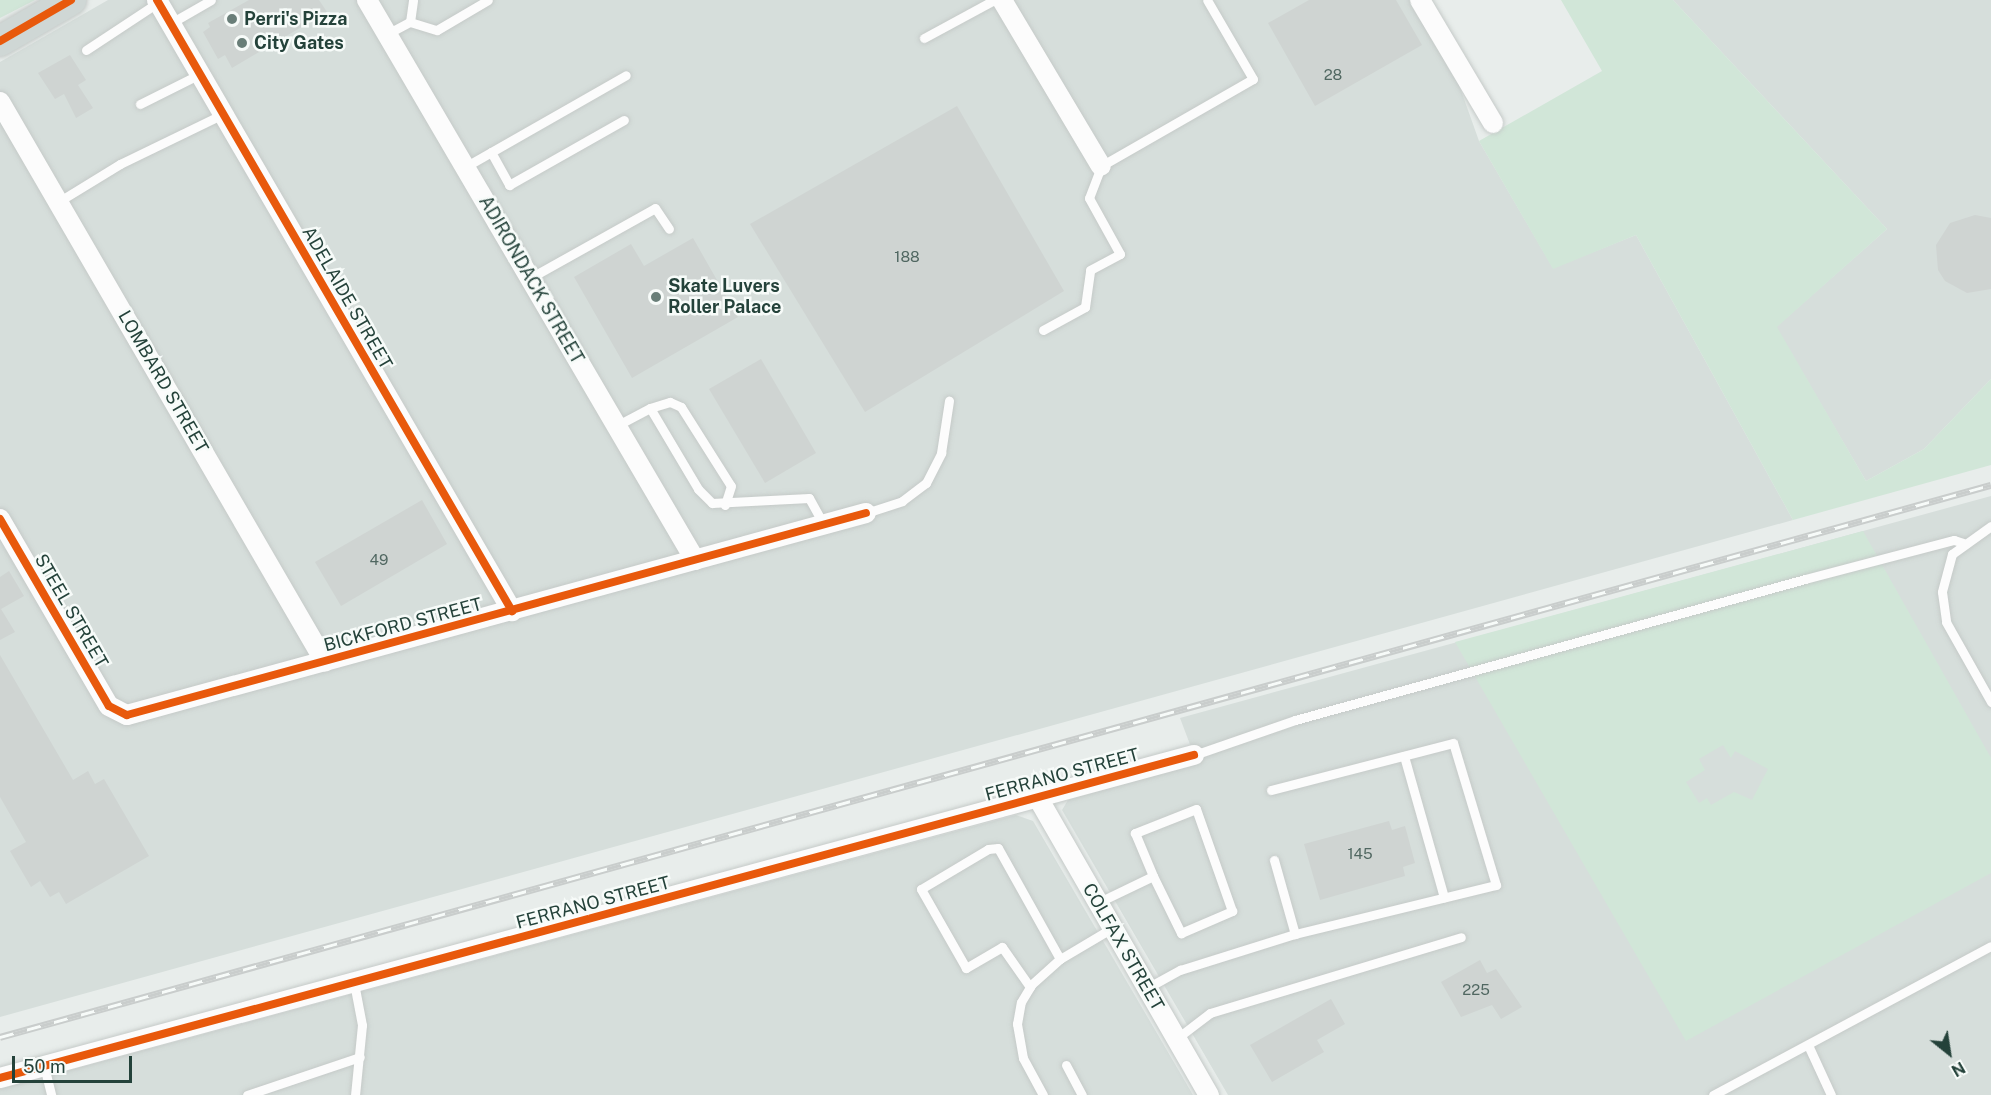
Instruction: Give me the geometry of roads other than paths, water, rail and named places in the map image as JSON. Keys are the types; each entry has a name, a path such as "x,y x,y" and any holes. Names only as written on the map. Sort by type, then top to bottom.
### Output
{"main road":[{"path":"0,41 71,0"}],"street":[{"name":"ADIRONDACK STREET","path":"367,0 695,560"},
{"path":"1002,0 1101,166"},
{"path":"1420,0 1493,123"},
{"name":"ADELAIDE STREET","path":"159,1 512,611"},
{"name":"LOMBARD STREET","path":"0,102 325,662"},
{"name":"BICKFORD STREET","path":"121,715 325,662 866,513"},
{"name":"STEEL STREET","path":"0,519 109,706 121,715"},
{"name":"FERRANO STREET","path":"0,1078 1194,755"},
{"name":"COLFAX STREET","path":"1038,798 1209,1095"}],"lane":[{"path":"171,23 211,0"},
{"path":"410,22 413,0"},
{"path":"387,34 410,22 437,30 488,0"},
{"path":"924,38 994,0"},
{"path":"1043,330 1085,307 1090,270 1120,254 1089,198 1101,166 1253,79 1207,0"},
{"path":"86,50 159,1"},
{"path":"140,104 200,74"},
{"path":"465,167 626,75"},
{"path":"58,202 120,164 223,114"},
{"path":"491,152 509,184 624,120"},
{"path":"530,278 655,208 669,229"},
{"path":"866,513 902,501 926,483 941,453 949,401"},
{"path":"616,426 650,408 670,402 691,417 731,486 725,505"},
{"path":"650,408 698,489 712,503 725,505 792,495 808,498 824,525"},
{"path":"1991,526 1963,543 1947,566 1942,608 1946,622 1991,702"},
{"path":"1194,755 1295,720 1771,588 1954,540 1963,543"},
{"path":"1147,988 1180,970 1295,934 1496,885 1453,743 1271,790"},
{"path":"1404,756 1444,897"},
{"path":"1196,809 1232,911 1181,933 1153,876 1135,833 1196,809"},
{"path":"1030,987 1002,946 966,968 921,890 988,849 998,848 1060,959"},
{"path":"1274,860 1295,934"},
{"path":"1097,903 1153,876"},
{"path":"1043,1095 1023,1058 1017,1024 1030,987 1060,959 1112,928"},
{"path":"1176,1039 1210,1013 1461,937"},
{"path":"1713,1095 1991,946"},
{"path":"354,983 362,1025 355,1095"},
{"path":"1808,1045 1831,1095"},
{"path":"247,1095 360,1057"},
{"path":"1066,1065 1082,1095"},
{"path":"44,1066 51,1095"}],"railway":[{"path":"0,1037 1991,485"}],"place":[{"name":"Perri's Pizza","path":"232,19"},
{"name":"City Gates","path":"242,43"},
{"name":"Skate Luvers Roller Palace","path":"656,297"}]}
